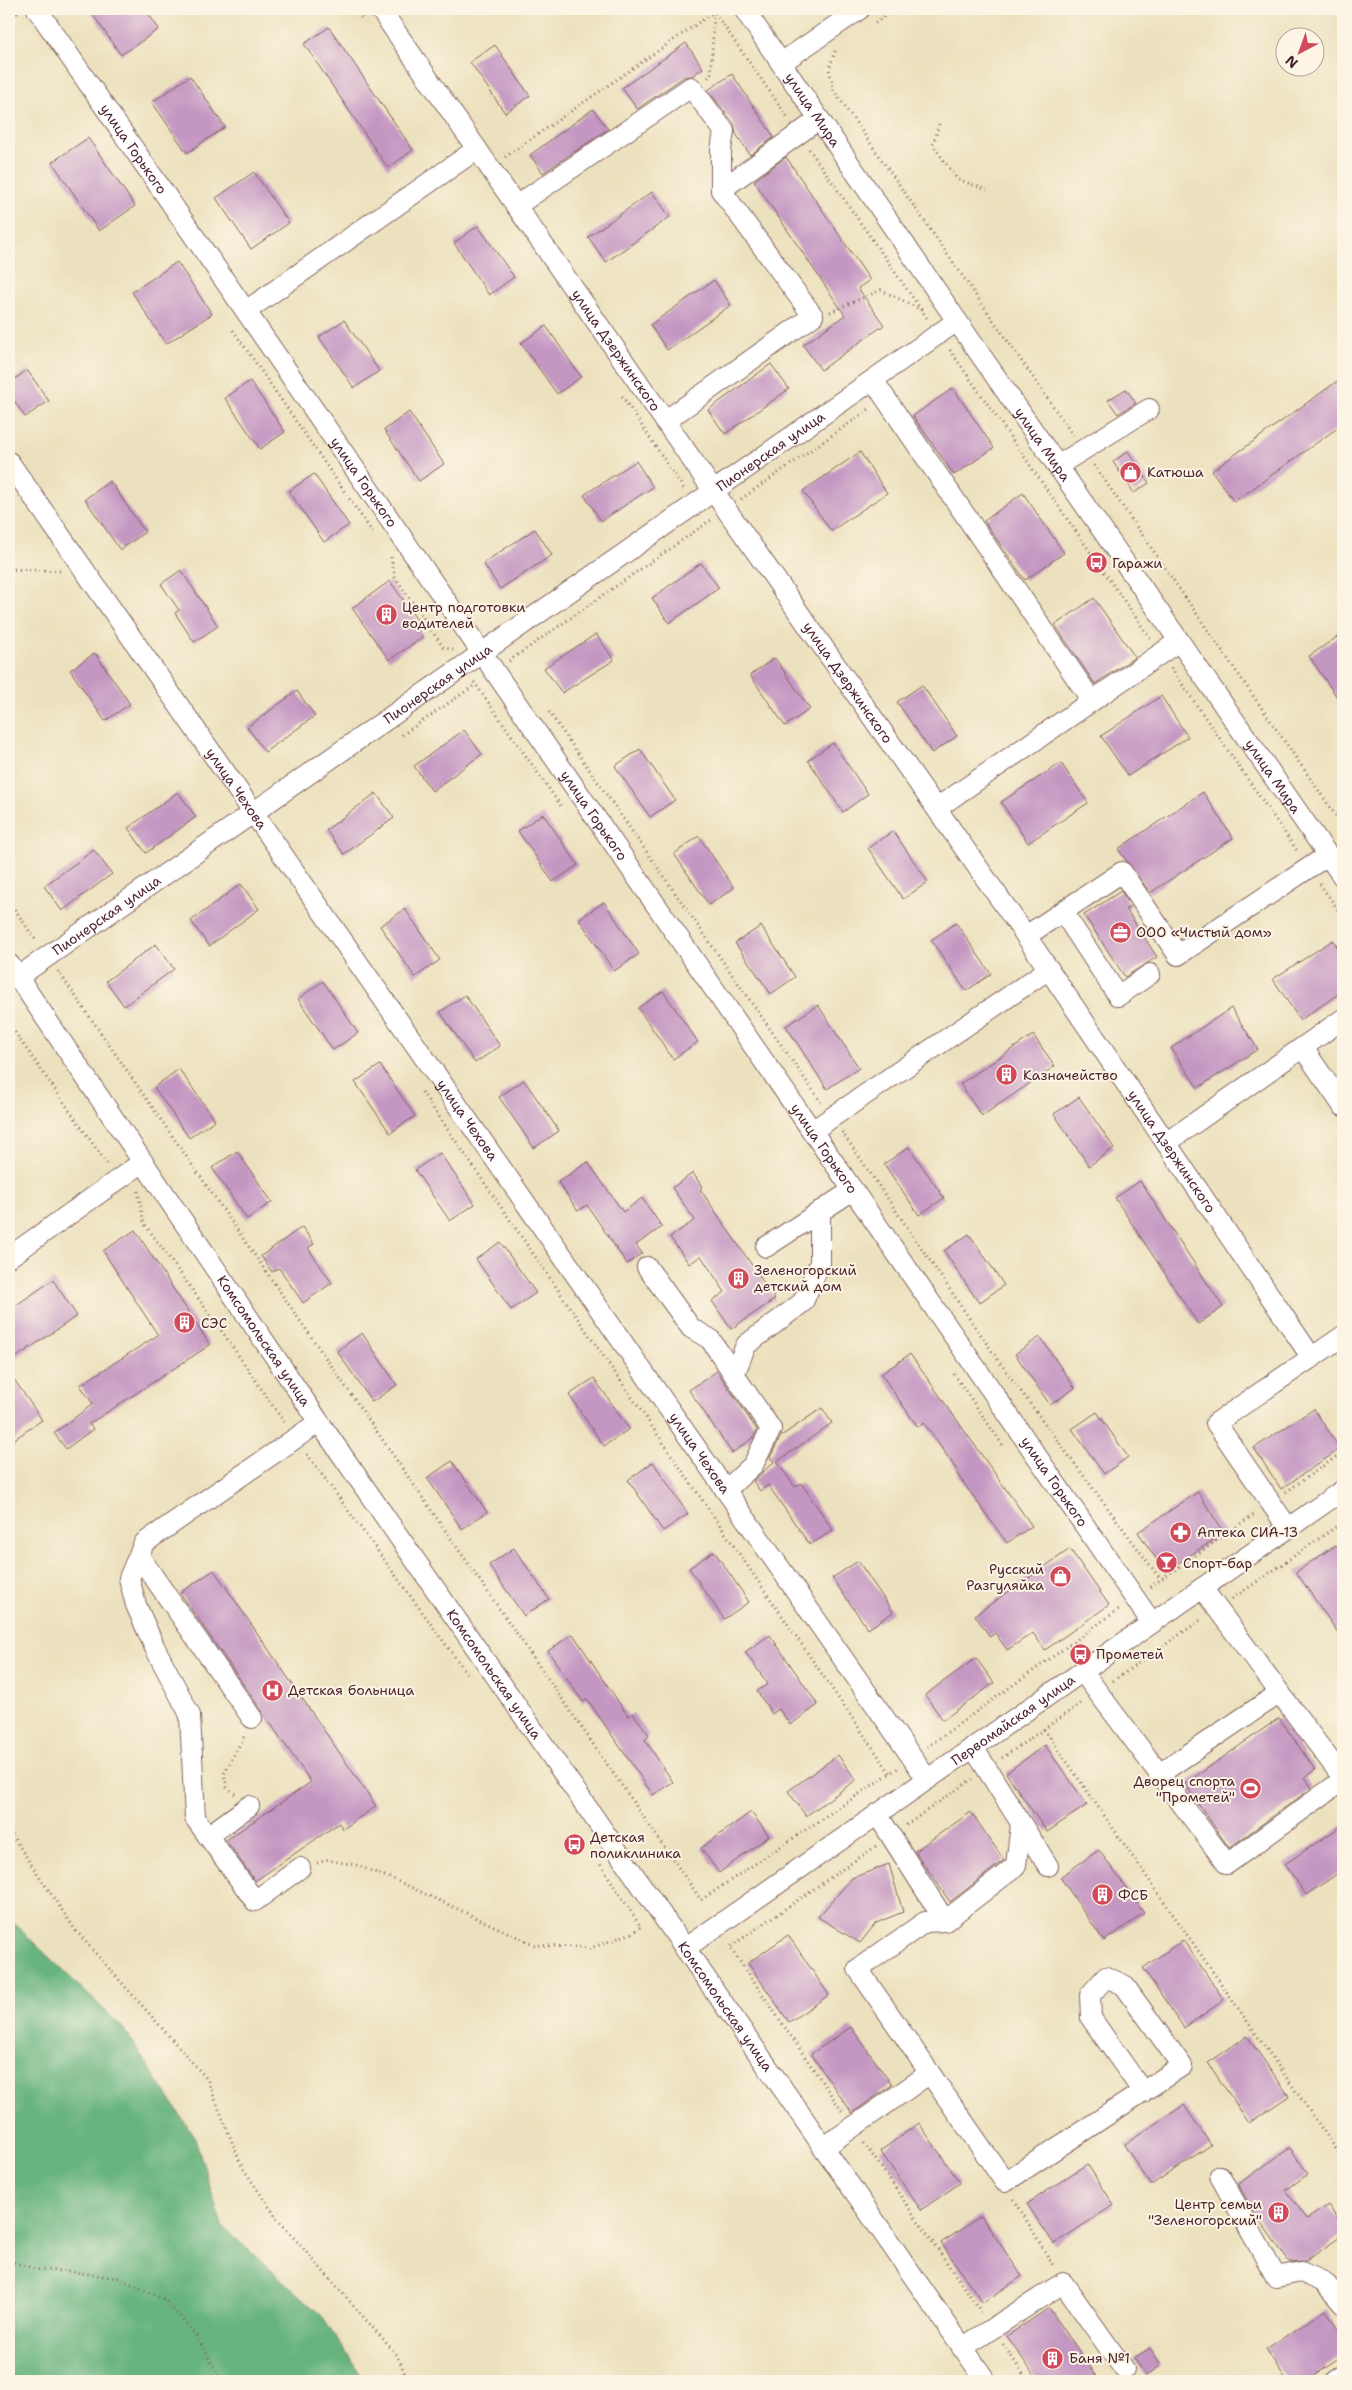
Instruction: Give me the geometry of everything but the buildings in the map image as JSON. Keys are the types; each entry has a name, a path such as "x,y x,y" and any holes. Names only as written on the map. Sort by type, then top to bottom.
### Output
{"street":[{"name":"улица Горького","path":"37,9 1152,1623"},
{"name":"улица Дзержинского","path":"380,9 665,421 1049,969 1312,1358"},
{"name":"улица Мира","path":"744,9 1057,466 1343,877"},
{"path":"781,63 860,9"},
{"path":"516,206 691,87 724,131 721,150 721,190 813,316 665,421"},
{"path":"721,190 819,119"},
{"path":"246,311 477,149"},
{"name":"Пионерская улица","path":"13,971 47,956 957,321"},
{"path":"873,380 1092,701"},
{"path":"1057,466 1149,409"},
{"name":"улица Чехова","path":"9,462 928,1779"},
{"path":"937,808 1179,641"},
{"path":"1026,936 1122,872 1178,955 1328,855"},
{"path":"1063,912 1118,996 1150,974"},
{"path":"812,1131 1049,969"},
{"name":"Комсомольская улица","path":"13,971 138,1165 986,2381"},
{"path":"1166,1143 1343,1020"},
{"path":"1303,1048 1343,1106"},
{"path":"9,1257 138,1165"},
{"path":"766,1247 853,1190"},
{"path":"734,1375 746,1345 803,1302 820,1263 820,1211"},
{"path":"647,1267 691,1328 710,1339 771,1429 753,1465 726,1490"},
{"path":"1288,1528 1216,1423 1343,1336"},
{"path":"300,1868 255,1901 195,1818 190,1715 155,1648 136,1605 129,1578 144,1543 319,1422"},
{"name":"Первомайская улица","path":"684,1948 1288,1528 1340,1498"},
{"path":"139,1556 252,1718"},
{"path":"1082,1671 1227,1864 1343,1779 1202,1588"},
{"path":"1160,1774 1280,1693"},
{"path":"973,1747 1048,1866"},
{"path":"208,1836 249,1806"},
{"path":"877,1814 945,1921"},
{"path":"1021,1824 1016,1865 1012,1870 945,1921 926,1922 858,1969 1005,2182 1143,2092 1182,2066 1124,1985 1106,1977 1090,1995 1092,2018 1143,2092"},
{"path":"823,2148 930,2073"},
{"path":"1220,2176 1276,2277 1301,2272 1324,2282 1343,2304"},
{"path":"962,2348 1063,2283 1124,2369"},
{"path":"1334,2381 1343,2375"}],"path":[{"path":"797,9 806,11 814,9"},
{"path":"695,93 711,73 713,11"},
{"path":"713,11 1343,917"},
{"path":"490,167 713,11"},
{"path":"939,124 933,145 957,179 987,190"},
{"path":"813,316 840,309 881,290 923,311"},
{"path":"390,552 395,577 442,647"},
{"path":"9,569 84,570"},
{"path":"9,901 701,1900 913,1758 1135,1598 1343,1452"},
{"path":"9,1024 112,1172"},
{"path":"417,1086 890,1773"},
{"path":"138,1165 144,1223 219,1327 295,1438 470,1677"},
{"path":"1028,2381 730,1948 1343,1522"},
{"path":"1044,1729 1343,2159"},
{"path":"224,1774 242,1740"},
{"path":"9,1831 76,1931 207,2079 242,2167 279,2221 397,2355 408,2381"},
{"path":"300,1868 327,1860 356,1865 393,1879 535,1945 591,1948 632,1933 641,1927 598,1862"},
{"path":"1005,2182 1063,2283"},
{"path":"9,2261 39,2270 67,2271 118,2278 164,2299 195,2334 222,2381"}],"green space":[{"path":"9,1919 123,2028 195,2138 222,2226 322,2316 365,2381 9,2381"}],"place":[{"name":"Катюша","path":"1131,472"},
{"name":"Гаражи","path":"1096,563"},
{"name":"Центр подготовки водителей","path":"386,615"},
{"name":"ООО «Чистый дом»","path":"1120,932"},
{"name":"Казначейство","path":"1007,1075"},
{"name":"Зеленогорский детский дом","path":"738,1278"},
{"name":"СЭС","path":"185,1323"},
{"name":"Аптека СИА-13","path":"1181,1532"},
{"name":"Спорт-бар","path":"1167,1563"},
{"name":"Русский Разгуляйка","path":"1060,1577"},
{"name":"Прометей","path":"1080,1654"},
{"name":"Детская больница","path":"272,1690"},
{"name":"Дворец спорта \"Прометей\"","path":"1251,1789"},
{"name":"Детская поликлиника","path":"574,1845"},
{"name":"ФСБ","path":"1102,1895"},
{"name":"Центр семьи \"Зеленогорский\"","path":"1278,2212"},
{"name":"Баня №1","path":"1053,2358"}]}
